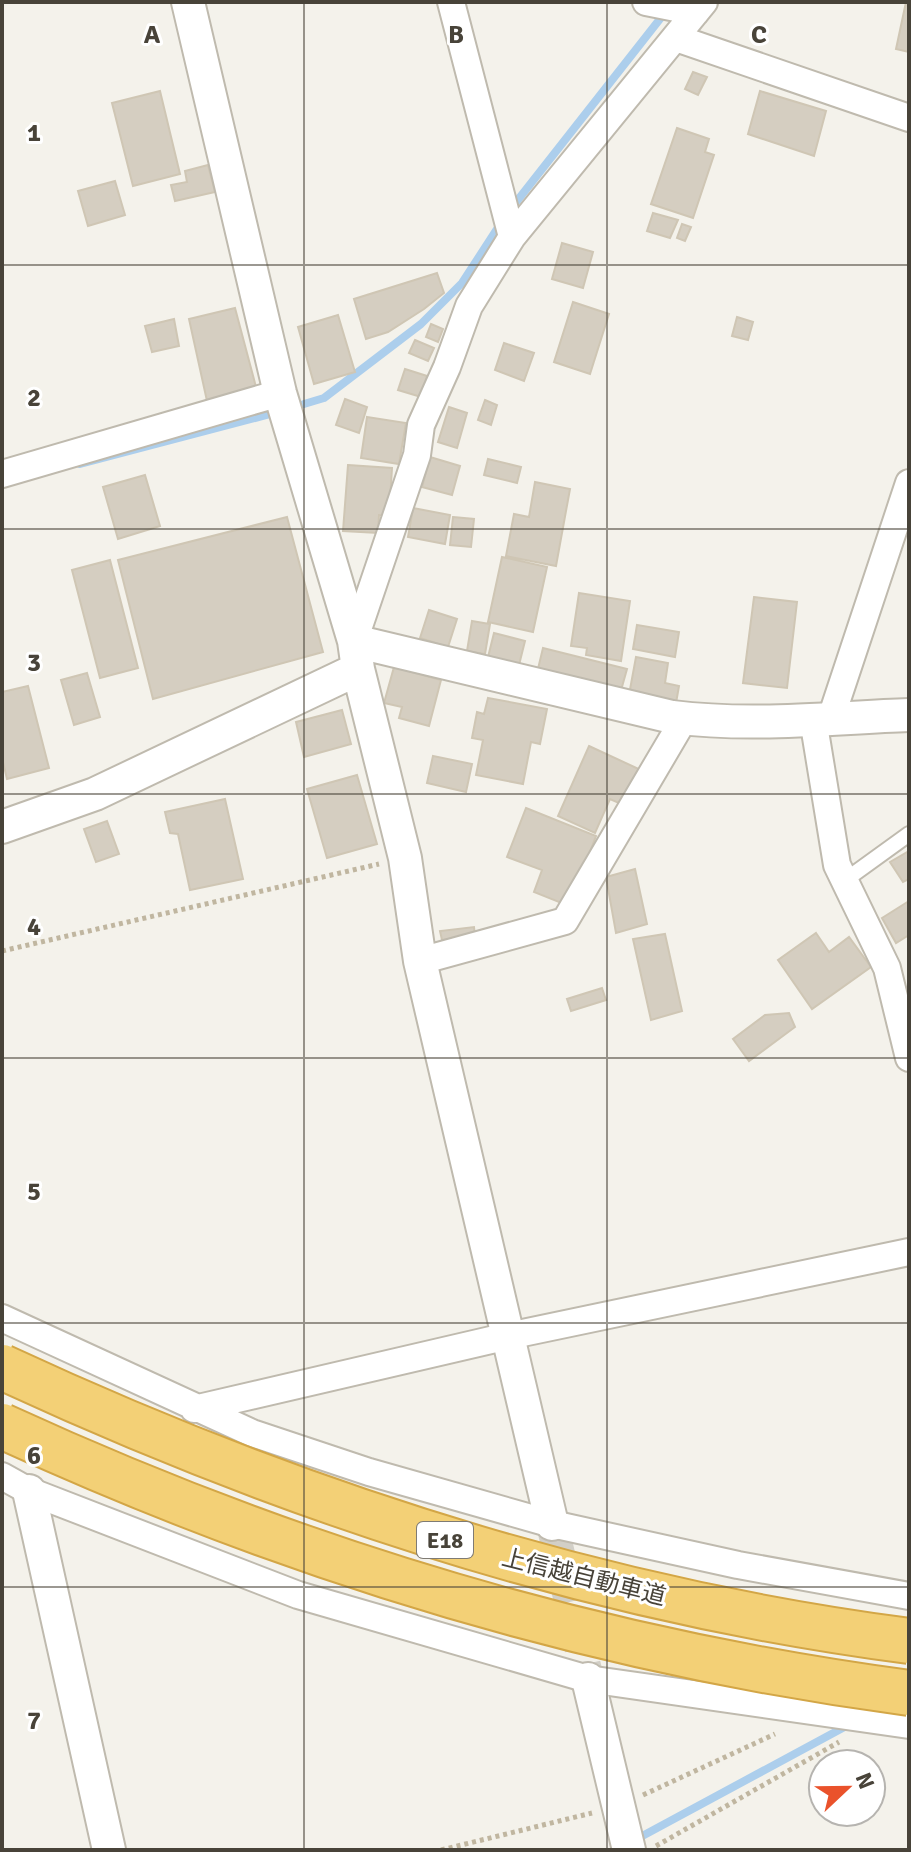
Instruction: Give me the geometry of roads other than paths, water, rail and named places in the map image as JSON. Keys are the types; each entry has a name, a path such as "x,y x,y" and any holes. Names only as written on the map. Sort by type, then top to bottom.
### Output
{"highway":[{"name":"上信越自動車道","path":"2,1367 215,1460 350,1510 499,1557 749,1614 909,1641"},
{"name":"E18","path":"2,1426 189,1507 326,1557 472,1604 603,1637 737,1665 894,1706"}],"street":[{"path":"188,2 280,393 356,655 405,858 420,961 552,1524"},
{"path":"451,2 512,237"},
{"path":"646,2 700,7"},
{"path":"356,655 417,455 421,425 447,367 469,306 512,237 700,7"},
{"path":"676,38 909,118"},
{"path":"2,474 280,393"},
{"path":"909,483 822,718 837,865 887,968 909,1058"},
{"path":"2,827 95,794 356,655 684,719 758,724 909,715"},
{"path":"420,961 565,921 684,719"},
{"path":"194,1409 508,1336 909,1252"},
{"path":"2,1318 194,1409 310,1453 552,1524 738,1565 909,1596"},
{"path":"16,1484 298,1595 588,1679 823,1712 894,1706 909,1725"},
{"path":"16,1484 109,1850"},
{"path":"588,1679 629,1850"}],"lane":[{"path":"844,881 909,834"}],"waterway":[{"path":"517,201 667,10"},
{"path":"304,404 324,398 421,324 462,283 499,226"},
{"path":"80,464 274,413"},
{"path":"633,1841 850,1724"}],"tunnel":[{"path":"552,1524 588,1679"}]}
